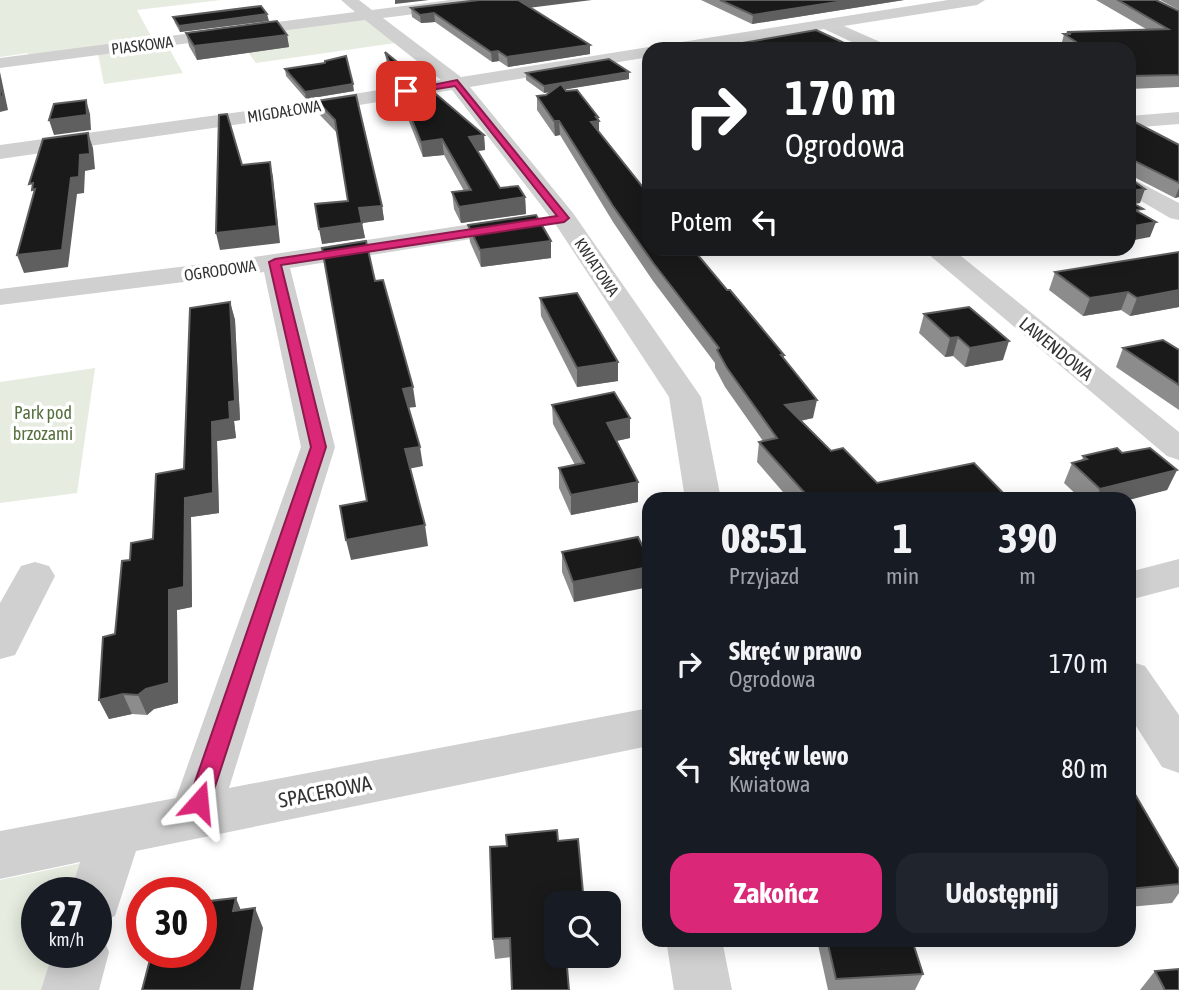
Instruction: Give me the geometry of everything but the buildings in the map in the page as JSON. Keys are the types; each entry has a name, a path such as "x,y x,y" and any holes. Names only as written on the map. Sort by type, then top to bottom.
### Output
{"street":[{"name":"PIASKOWA","path":"0,63 358,8 486,0"},
{"path":"715,42 977,0"},
{"name":"KWIATOWA","path":"358,8 457,83 564,218 685,397 702,492"},
{"path":"826,24 866,42"},
{"name":"MIGDAŁOWA","path":"0,152 252,116 642,53"},
{"path":"1136,121 1179,118"},
{"path":"1136,188 1179,213"},
{"name":"OGRODOWA","path":"0,297 275,262 564,218"},
{"name":"LAWENDOWA","path":"944,256 1179,449"},
{"path":"194,818 318,447 275,262"},
{"path":"1136,584 1179,573"},
{"path":"0,643 35,576"},
{"path":"1136,688 1179,753"},
{"name":"SPACEROWA","path":"0,855 642,728"},
{"path":"102,877 115,834"},
{"path":"695,947 703,990"},
{"path":"70,990 76,968"}],"green space":[{"path":"0,0 221,0 137,10 153,40 372,13 409,41 256,63 236,36 167,45 183,73 104,84 98,54 30,63 28,53 0,57"},
{"name":"Park pod brzozami","path":"95,368 77,493 0,503 0,382"},
{"path":"105,858 99,877 21,877 21,968 73,968 67,990 0,990 0,880"}],"route":[{"path":"199,802 318,447 275,262 564,218 457,83 406,91"}]}
